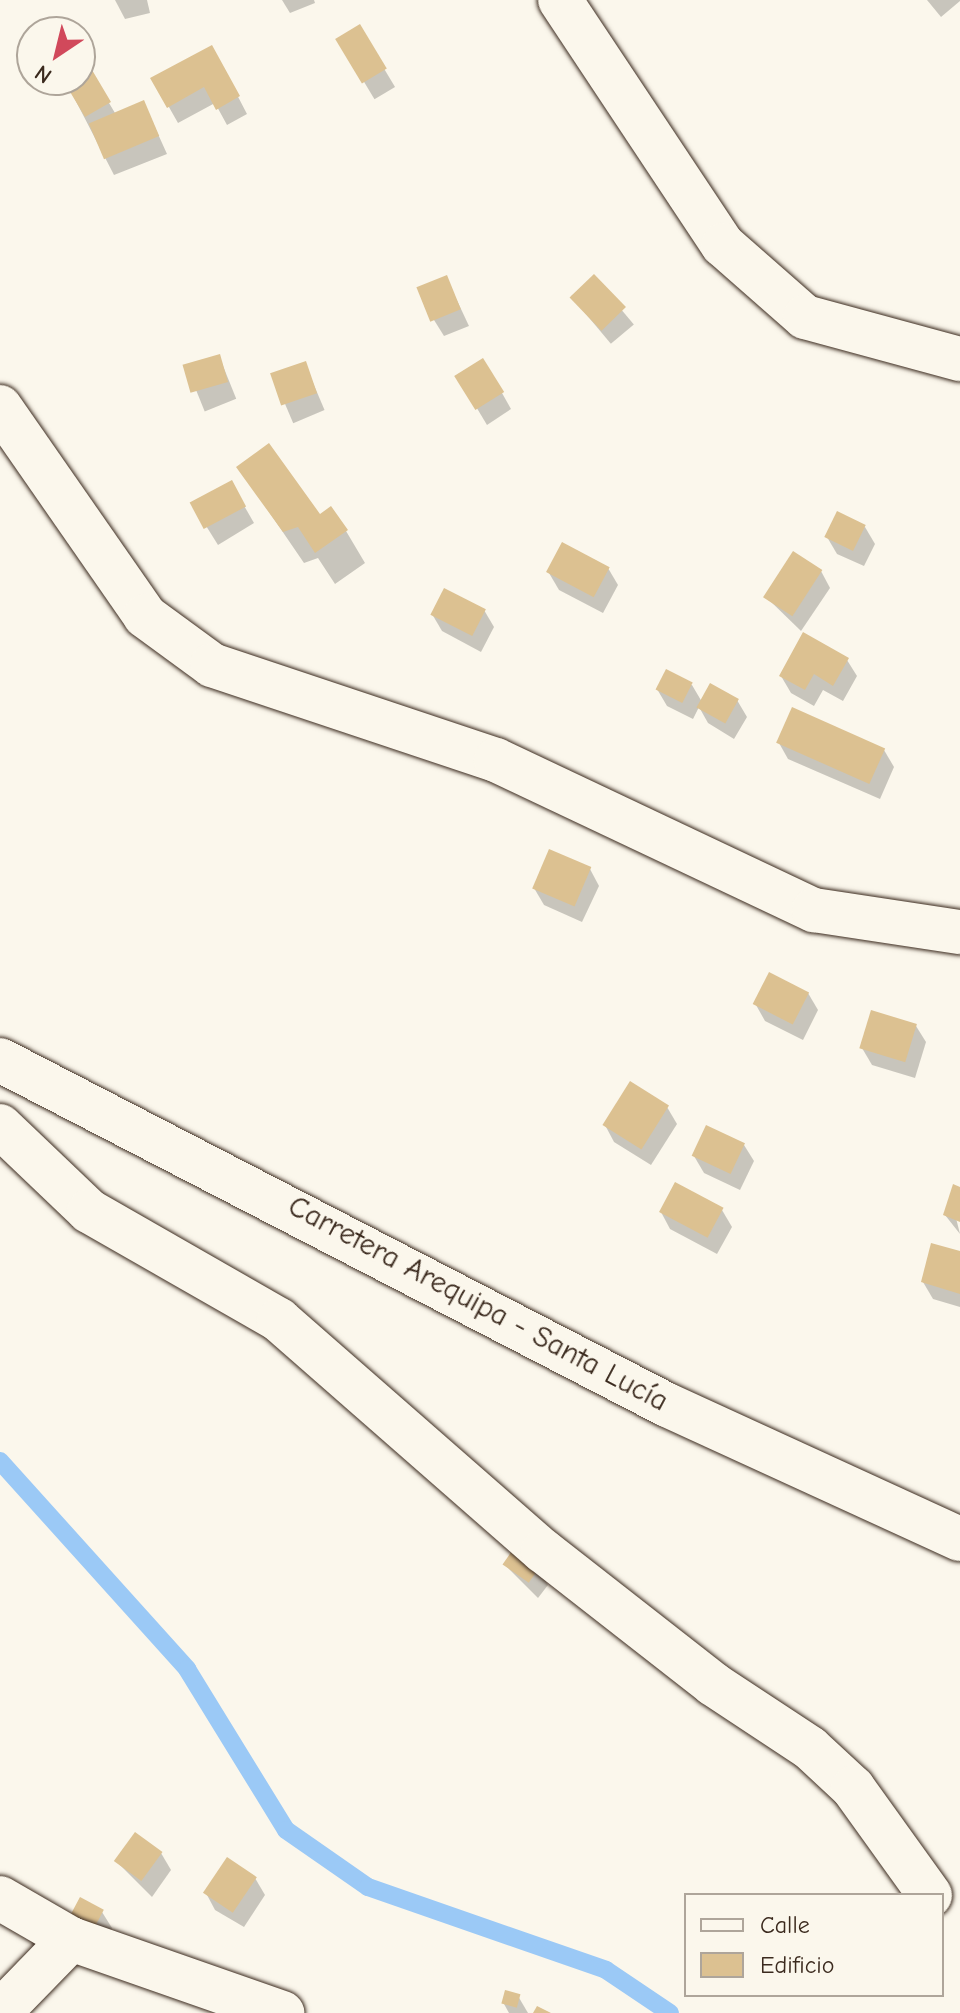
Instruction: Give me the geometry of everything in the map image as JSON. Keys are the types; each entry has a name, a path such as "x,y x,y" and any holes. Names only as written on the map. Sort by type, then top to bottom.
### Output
{"street":[{"path":"560,0 723,245 805,317 960,359"},
{"path":"0,407 145,616 212,665 496,760 814,910 916,931 960,932"},
{"name":"Carretera Arequipa - Santa Lucía","path":"0,1060 667,1405 960,1539"},
{"path":"0,1126 89,1211 279,1320 543,1551 713,1684 810,1748 853,1788 929,1893"},
{"path":"0,1898 71,1939 282,2013"},
{"path":"0,2012 71,1939"}],"building":[{"path":"360,24 387,69 362,84 335,39"},
{"path":"212,45 240,96 216,110 204,87 167,108 150,78"},
{"path":"96,77 111,102 85,117 73,96 96,96"},
{"path":"144,100 159,136 104,159 89,123"},
{"path":"594,274 626,307 601,331 570,298"},
{"path":"447,275 461,309 430,322 416,287"},
{"path":"220,354 228,382 191,393 183,365"},
{"path":"483,358 504,392 475,410 454,376"},
{"path":"306,361 317,393 281,406 270,373"},
{"path":"269,443 320,514 331,506 348,530 315,553 298,527 283,532 236,467"},
{"path":"232,480 246,506 204,529 190,503"},
{"path":"837,511 866,525 853,551 824,537"},
{"path":"562,542 610,567 594,597 546,572"},
{"path":"793,551 822,570 792,616 763,597"},
{"path":"444,588 486,609 472,636 430,615"},
{"path":"803,632 849,658 833,686 814,674 805,690 779,676"},
{"path":"666,669 693,683 682,703 656,689"},
{"path":"710,683 739,699 725,723 696,707"},
{"path":"792,707 885,748 869,784 776,743"},
{"path":"549,849 591,867 575,907 532,889"},
{"path":"769,972 809,992 793,1025 753,1004"},
{"path":"871,1010 917,1024 905,1062 859,1048"},
{"path":"630,1081 669,1105 641,1149 602,1125"},
{"path":"706,1125 745,1143 731,1174 692,1156"},
{"path":"675,1182 724,1208 708,1238 659,1212"},
{"path":"953,1184 960,1187 960,1222 943,1215"},
{"path":"931,1243 960,1251 960,1294 921,1282"},
{"path":"514,1548 540,1566 529,1583 503,1564"},
{"path":"135,1832 163,1852 141,1881 114,1861"},
{"path":"227,1857 257,1877 233,1913 203,1893"},
{"path":"80,1897 104,1910 94,1928 70,1916"},
{"path":"505,1990 520,1994 517,2008 501,2004"},
{"path":"537,2006 551,2013 533,2013"}],"waterway":[{"path":"0,1461 187,1669 286,1830 368,1887 606,1970 670,2013"}]}
